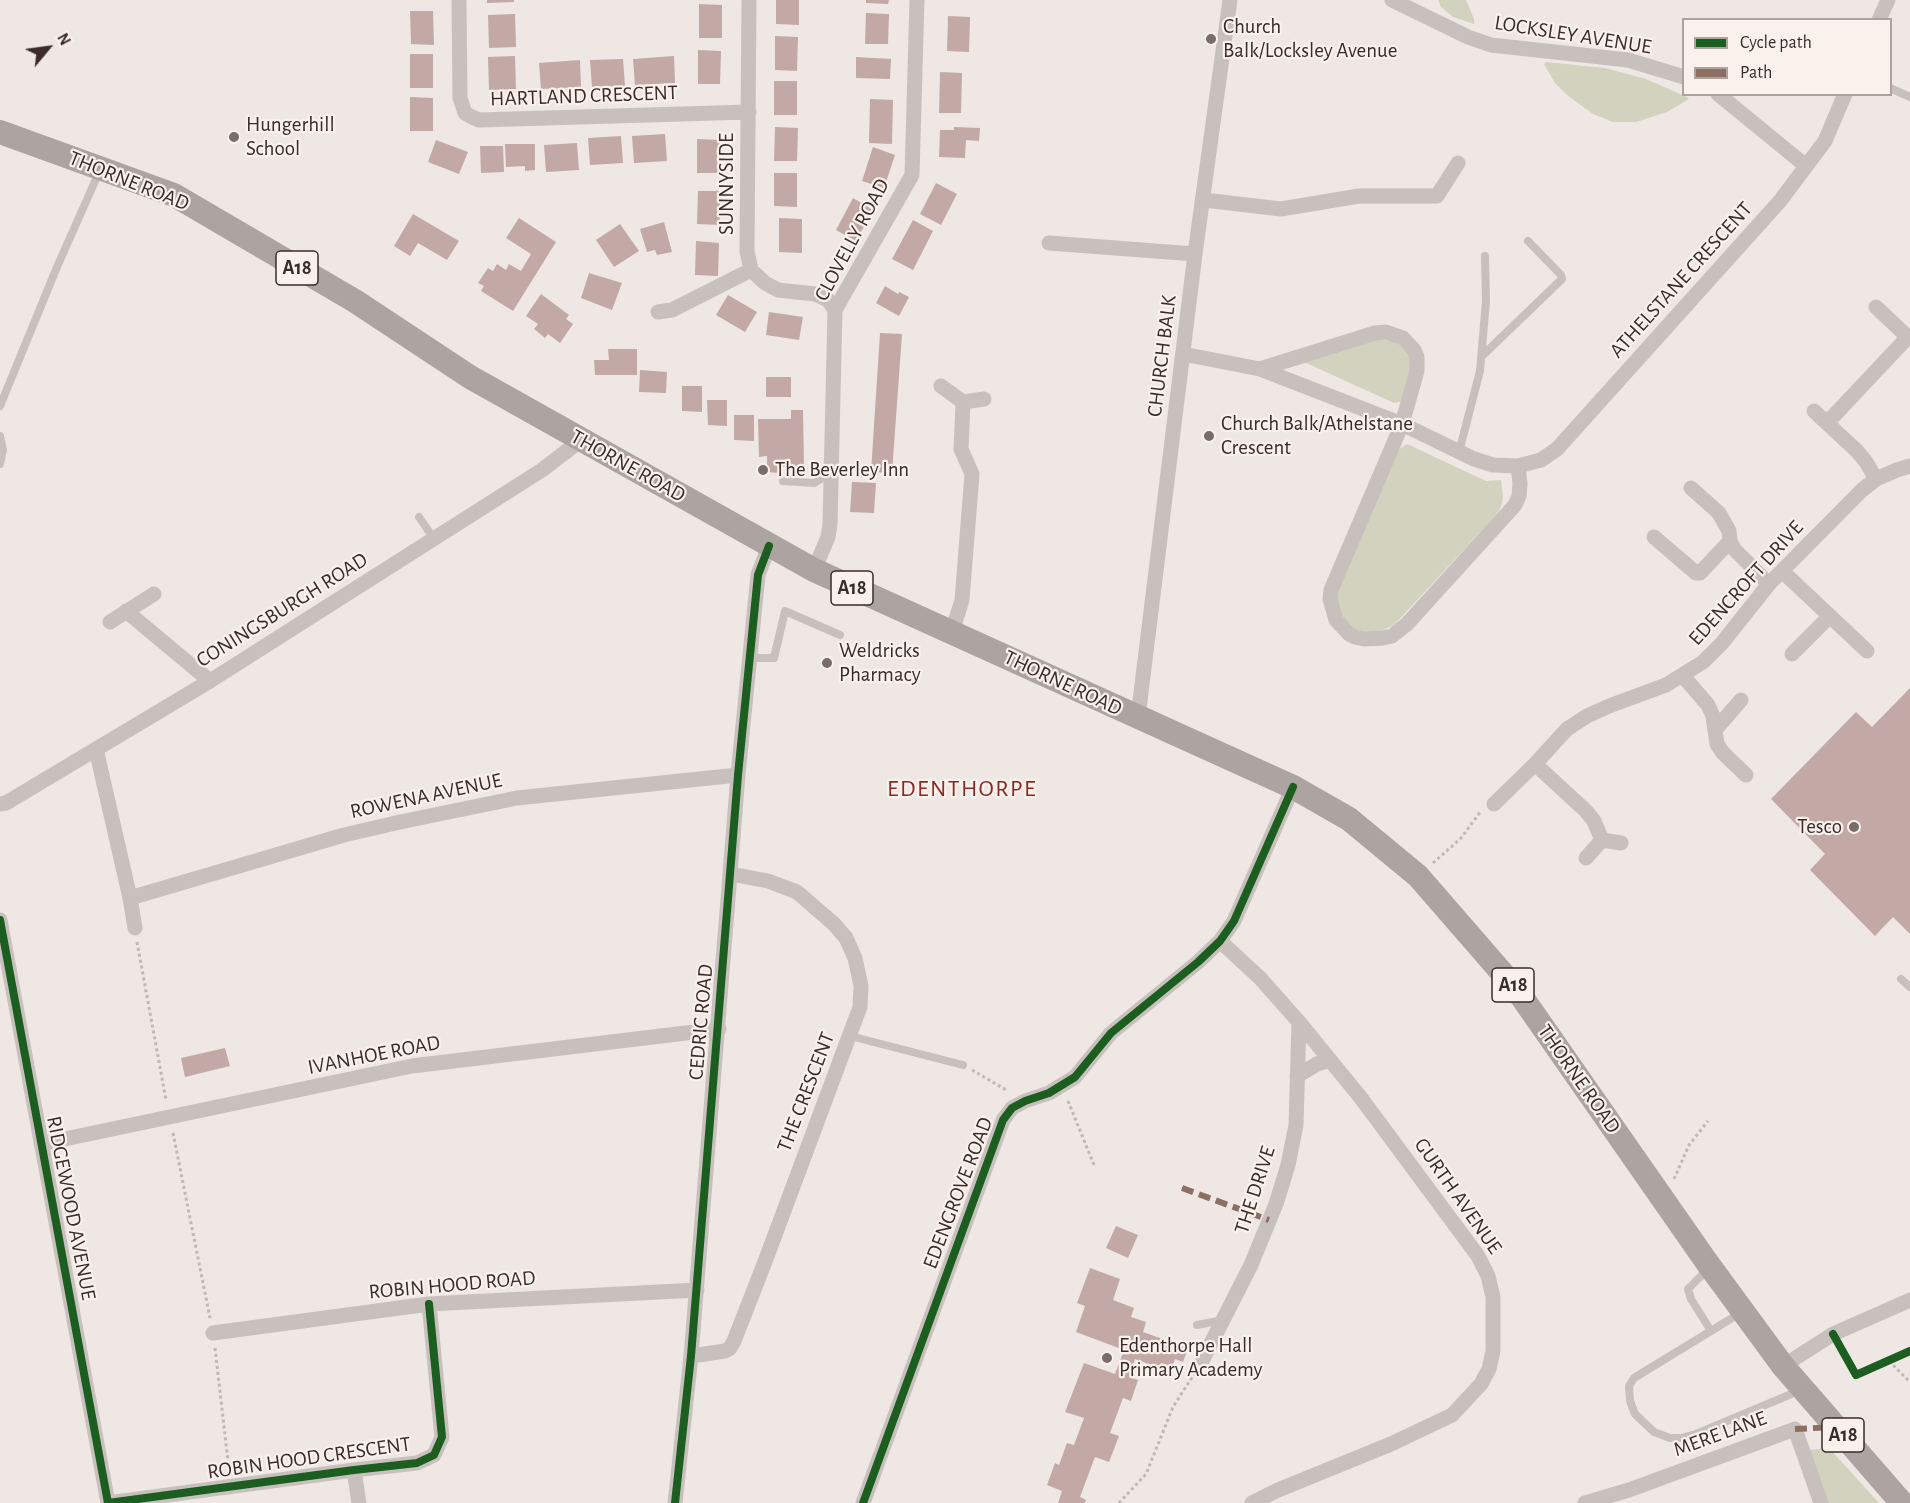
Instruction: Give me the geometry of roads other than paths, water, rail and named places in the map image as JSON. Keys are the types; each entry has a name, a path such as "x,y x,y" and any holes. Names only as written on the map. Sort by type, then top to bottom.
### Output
{"main road":[{"name":"THORNE ROAD","path":"0,132 174,195 355,302 470,377 814,570 1293,787 1349,819 1418,876 1517,990 1710,1267 1783,1366 1902,1503"}],"street":[{"name":"HARTLAND CRESCENT","path":"459,0 460,98 465,113 479,120 748,112"},
{"name":"SUNNYSIDE","path":"749,0 747,251 751,270"},
{"name":"CLOVELLY ROAD","path":"814,570 828,537 830,524 835,310 912,175 917,0"},
{"name":"CHURCH BALK","path":"1138,717 1230,0"},
{"name":"LOCKSLEY AVENUE","path":"1392,0 1419,6 1468,37 1491,45 1628,60 1682,77"},
{"path":"1880,18 1888,0"},
{"path":"1720,96 1806,166"},
{"name":"ATHELSTANE CRESCENT","path":"1183,354 1260,369 1402,424 1474,459 1493,465 1518,466 1541,460 1557,449 1780,201 1825,141 1844,96"},
{"path":"1204,200 1281,209 1359,195 1437,196 1458,163"},
{"path":"1049,243 1196,254"},
{"path":"658,312 672,310 751,270 765,283 778,290 815,294 828,300 835,310"},
{"path":"1827,423 1909,338 1875,307"},
{"name":"ATHELSTANE CRESCENT","path":"1260,369 1375,333 1386,332 1403,338 1409,343 1417,357 1414,382 1402,424 1331,590 1330,599 1336,620 1355,637 1364,639 1392,636 1407,624 1515,505 1519,496 1520,484 1518,466"},
{"path":"941,386 963,402 984,399"},
{"path":"952,632 962,600 972,474 962,449 963,402"},
{"path":"1814,411 1857,451 1876,479"},
{"name":"CONINGSBURGH ROAD","path":"0,804 6,803 210,681 434,539 542,470 572,447 577,438"},
{"name":"EDENCROFT DRIVE","path":"1494,804 1567,729 1609,706 1666,685 1703,662 1722,643 1769,584 1862,490 1876,479 1910,466"},
{"path":"1691,488 1719,513 1734,549 1769,584"},
{"path":"1654,537 1696,573 1700,573 1730,542"},
{"name":"CEDRIC ROAD","path":"675,1503 692,1356 738,775 758,575 769,546"},
{"path":"1782,571 1867,651"},
{"path":"110,622 154,594"},
{"path":"126,611 210,681"},
{"path":"1791,654 1830,616"},
{"path":"1683,676 1708,705 1713,716 1717,744 1722,753 1746,775"},
{"path":"1715,730 1741,700"},
{"path":"96,749 135,928"},
{"path":"1535,764 1586,811 1594,821 1602,840"},
{"name":"ROWENA AVENUE","path":"130,898 344,835 423,817 517,798 738,775"},
{"name":"EDENGROVE ROAD","path":"863,1503 1003,1120 1012,1108 1049,1093 1075,1077 1111,1033 1198,962 1220,941 1234,921 1293,787"},
{"path":"1602,840 1621,843"},
{"path":"1586,858 1602,840"},
{"name":"THE CRESCENT","path":"692,1356 725,1351 734,1341 860,1006 861,986 855,958 846,938 834,924 797,892 768,881 731,874"},
{"name":"RIDGEWOOD AVENUE","path":"0,920 108,1503"},
{"name":"GURTH AVENUE","path":"1220,941 1260,978 1361,1098 1478,1256 1488,1276 1493,1297 1493,1351 1489,1369 1481,1384 1452,1415 1391,1444 1278,1490 1252,1503"},
{"name":"THE DRIVE","path":"1203,1359 1251,1265 1276,1204 1288,1165 1296,1125 1299,1022"},
{"name":"IVANHOE ROAD","path":"41,1144 412,1066 719,1029"},
{"path":"1298,1076 1317,1064 1330,1060"},
{"name":"ROBIN HOOD ROAD","path":"213,1333 429,1304 697,1290"},
{"path":"1783,1366 1833,1334 1910,1300"},
{"name":"ROBIN HOOD CRESCENT","path":"108,1503 417,1463 434,1455 442,1437 429,1304"},
{"name":"MERE LANE","path":"1585,1503 1629,1490 1795,1429 1821,1503"},
{"path":"354,1470 358,1503"}],"lane":[{"path":"1892,89 1910,97"},
{"path":"0,406 100,169"},
{"path":"1482,356 1562,279 1561,275 1528,241"},
{"path":"1459,452 1482,356 1486,301 1485,256"},
{"path":"0,436 3,450 0,464"},
{"path":"783,481 814,483 832,472"},
{"path":"419,517 434,539"},
{"path":"750,658 774,658 784,611 840,635"},
{"path":"1901,979 1910,987"},
{"path":"850,1036 963,1065"},
{"path":"1710,1267 1688,1289 1691,1299 1711,1331"},
{"path":"1743,1312 1634,1378 1629,1386 1630,1401 1635,1414 1654,1432 1670,1438 1681,1438 1696,1434 1803,1389"},
{"path":"1197,1325 1223,1320"}],"place":[{"name":"Church Balk/Locksley Avenue","path":"1211,39"},
{"name":"Hungerhill School","path":"234,137"},
{"name":"Church Balk/Athelstane Crescent","path":"1209,436"},
{"name":"The Beverley Inn","path":"763,470"},
{"name":"Weldricks Pharmacy","path":"827,663"},
{"name":"Tesco","path":"1854,827"},
{"name":"Edenthorpe Hall Primary Academy","path":"1107,1358"}],"district":[{"name":"EDENTHORPE","path":"962,789"}]}
